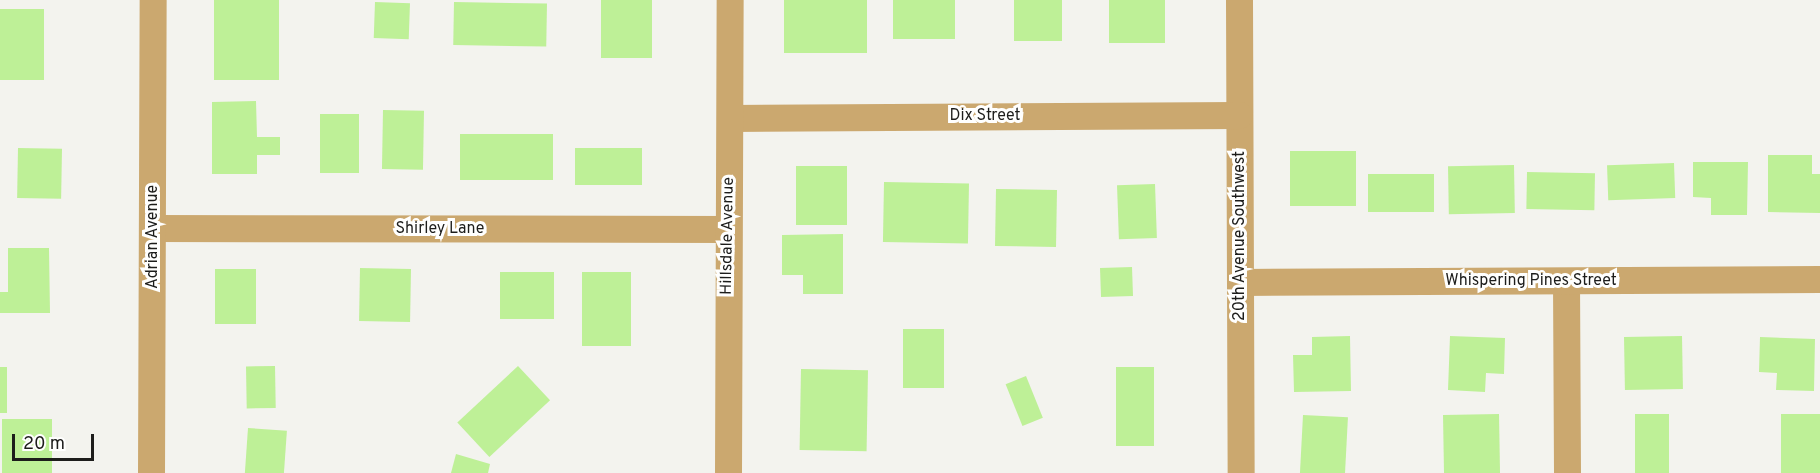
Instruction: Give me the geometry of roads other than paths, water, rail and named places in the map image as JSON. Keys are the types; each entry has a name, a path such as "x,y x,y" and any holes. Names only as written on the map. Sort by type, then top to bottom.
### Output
{"street":[{"name":"Adrian Avenue","path":"152,473 153,0"},
{"name":"Hillsdale Avenue","path":"728,473 727,229 730,0"},
{"name":"20th Avenue Southwest","path":"1239,0 1241,473"},
{"name":"Dix Street","path":"730,118 1239,115"},
{"name":"Shirley Lane","path":"153,228 727,229"},
{"name":"Whispering Pines Street","path":"1241,282 1820,279"},
{"path":"1566,281 1567,473"}]}
